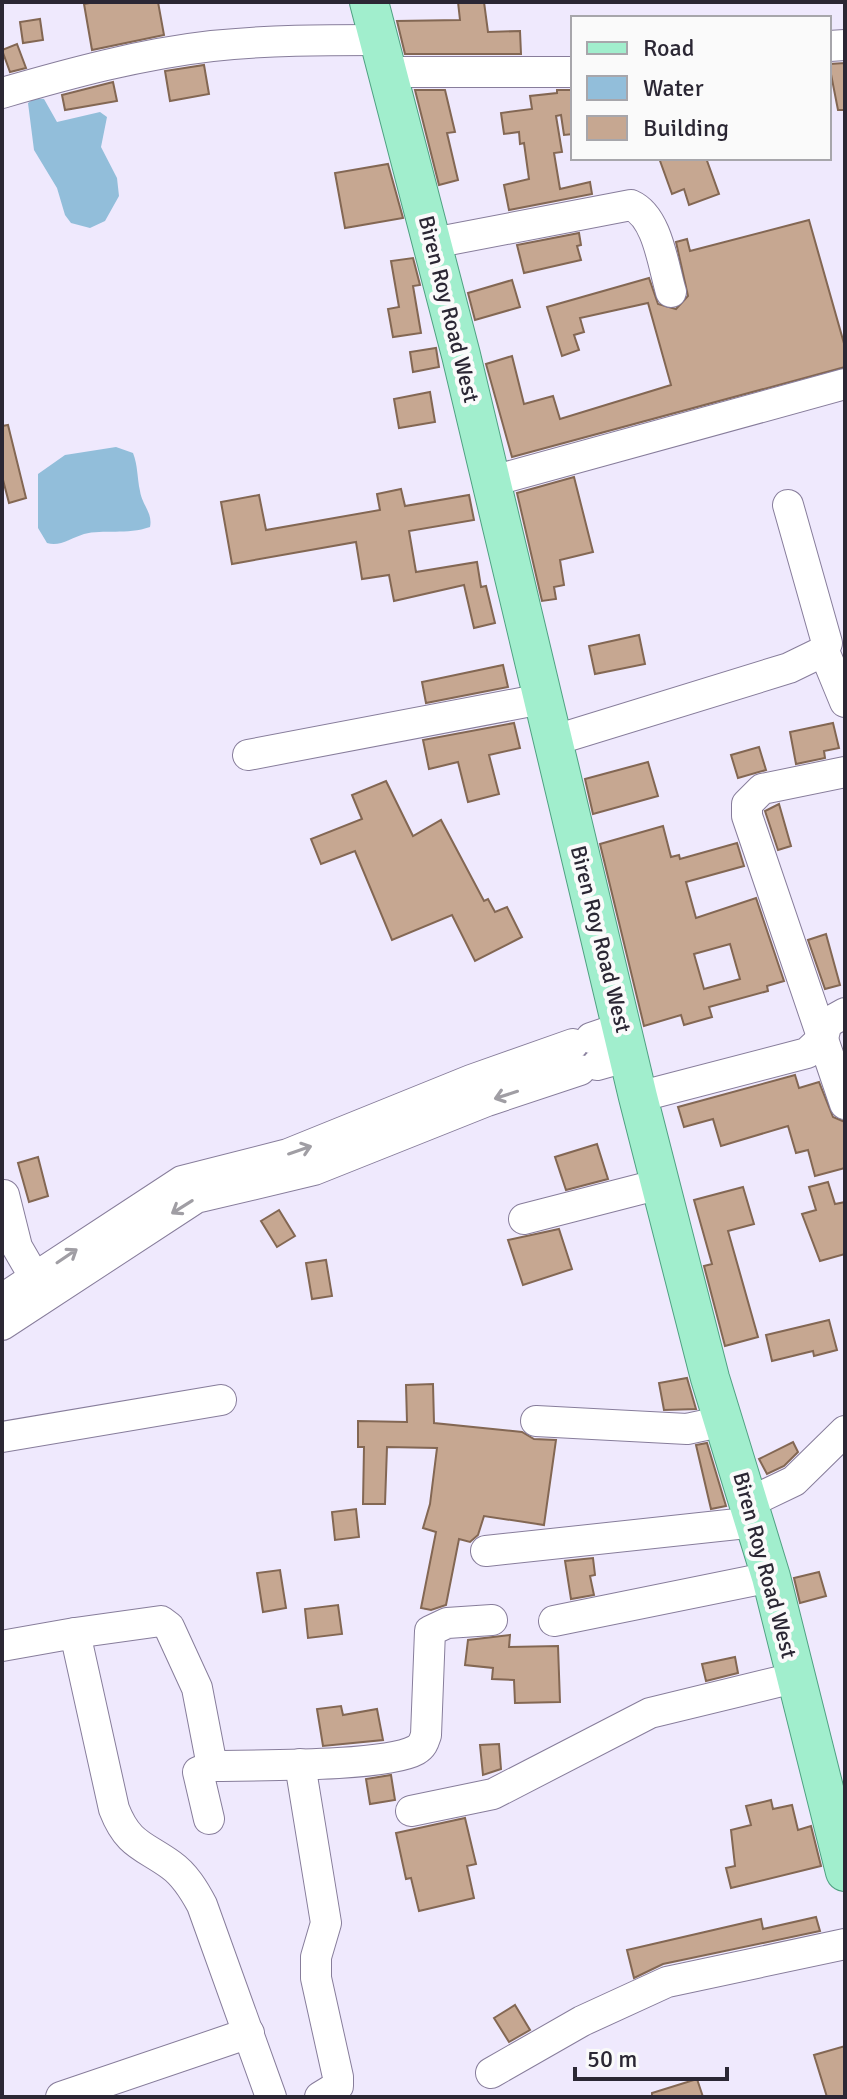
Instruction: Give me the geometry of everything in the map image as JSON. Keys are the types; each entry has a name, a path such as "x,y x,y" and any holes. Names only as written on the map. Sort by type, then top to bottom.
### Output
{"main road":[{"name":"Biren Roy Road West","path":"369,2 433,243 552,741 599,1050 638,1097 724,1421 771,1577 794,1678 839,1828 845,1872"}],"street":[{"path":"2,93 83,70 211,46 288,40 384,56 571,72"},
{"path":"433,243 631,205 641,209 649,221 671,292"},
{"path":"489,482 845,384"},
{"path":"788,505 827,643 824,651 845,702"},
{"path":"552,741 789,668 824,651"},
{"path":"248,755 542,699"},
{"path":"845,772 762,789 747,804 747,816 845,1104"},
{"path":"638,1097 807,1053 823,1038 827,1023 845,1013"},
{"path":"2,1299 182,1181 257,1164 313,1145 471,1080 599,1050"},
{"path":"2,1325 196,1198 314,1170 487,1101 599,1050"},
{"path":"524,1219 660,1184"},
{"path":"4,1195 17,1247 35,1278"},
{"path":"2,1437 221,1400"},
{"path":"536,1421 687,1429 724,1421"},
{"path":"486,1551 753,1512 794,1481 845,1431"},
{"path":"554,1621 771,1577"},
{"path":"209,1819 198,1772 212,1766 300,1764 399,1756 423,1744 430,1631 447,1623 492,1620"},
{"path":"2,1646 161,1621 169,1627 197,1688 212,1766"},
{"path":"75,1633 114,1809 123,1831 140,1847 173,1866 191,1885 202,1905 271,2097"},
{"path":"411,1811 493,1794 650,1713 794,1678"},
{"path":"300,1764 326,1923 316,1957 316,1978 338,2077 338,2086 320,2097"},
{"path":"491,2073 582,2021 667,1982 845,1944"},
{"path":"61,2097 249,2033"}],"water":[{"path":"35,98 44,99 57,122 100,112 107,117 101,147 117,178 119,196 105,221 90,228 71,223 65,215 57,188 34,150 28,103"},
{"path":"116,447 133,453 150,527 84,534 61,543 47,543 38,528 38,474 65,455"}],"building":[{"path":"158,2 164,35 92,50 84,4"},
{"path":"458,2 484,2 488,32 520,31 521,54 405,54 397,21 460,20"},
{"path":"40,19 43,40 23,43 20,22"},
{"path":"17,44 26,68 10,72 2,50"},
{"path":"845,63 845,110 838,110 831,64"},
{"path":"204,65 209,94 170,101 165,71"},
{"path":"113,82 117,101 65,110 62,95"},
{"path":"415,90 445,90 455,132 447,133 458,180 439,185"},
{"path":"557,90 571,90 571,134 564,135 561,115 556,116 562,152 554,153 560,189 590,182 592,194 509,210 504,185 529,179 524,143 520,144 519,132 504,134 501,113 532,109 530,96 557,93"},
{"path":"660,160 707,160 719,194 689,205 684,189 672,194"},
{"path":"388,164 403,218 345,228 335,173"},
{"path":"809,220 845,347 845,367 512,457 486,364 512,356 524,404 553,396 560,419 671,385 648,303 580,318 584,332 574,335 579,350 562,356 547,307 649,278 658,304 676,309 688,296 676,242 687,239 690,251"},
{"path":"579,233 581,245 577,246 581,260 524,273 517,245"},
{"path":"413,258 420,285 413,286 421,333 393,337 388,309 399,307 391,261"},
{"path":"512,280 520,307 475,320 468,293"},
{"path":"436,348 439,367 413,372 410,352"},
{"path":"430,392 435,422 399,428 394,399"},
{"path":"8,425 26,498 9,503 2,476 2,426"},
{"path":"574,477 593,552 560,560 564,585 554,587 556,599 542,601 517,493"},
{"path":"401,489 405,506 469,495 474,520 409,531 416,572 477,562 481,587 486,586 495,623 474,628 464,585 394,601 389,575 362,579 356,542 232,564 221,502 259,495 266,530 380,510 377,494"},
{"path":"639,635 645,664 595,674 589,646"},
{"path":"503,665 508,687 426,703 422,682"},
{"path":"514,723 520,748 489,755 499,794 468,802 458,762 429,769 423,740"},
{"path":"833,723 839,748 824,751 825,758 796,764 790,732"},
{"path":"759,747 766,770 738,778 731,755"},
{"path":"648,762 658,796 593,814 585,779"},
{"path":"386,781 413,836 441,820 484,901 488,899 495,912 507,907 522,937 475,961 452,915 392,940 355,851 321,864 311,839 362,819 352,795"},
{"path":"779,804 791,846 778,850 765,811"},
{"path":"663,826 671,857 679,855 680,859 737,843 744,866 686,882 696,918 756,898 784,981 767,986 768,991 709,1007 712,1017 684,1025 681,1015 644,1026 600,844","holes":["730,944 740,979 704,989 694,954"]},
{"path":"826,934 840,985 825,989 808,940"},
{"path":"795,1075 799,1088 819,1082 833,1117 845,1122 845,1168 815,1176 808,1150 796,1153 788,1126 721,1146 713,1119 684,1127 678,1107"},
{"path":"597,1144 608,1179 566,1190 555,1157"},
{"path":"38,1157 48,1196 29,1202 18,1163"},
{"path":"828,1182 835,1204 845,1202 845,1254 820,1261 802,1214 816,1210 809,1187"},
{"path":"743,1187 754,1224 728,1231 758,1337 725,1346 704,1266 712,1264 694,1200"},
{"path":"279,1210 295,1236 277,1247 261,1221"},
{"path":"559,1229 572,1269 523,1285 508,1240"},
{"path":"326,1260 332,1296 312,1299 306,1263"},
{"path":"829,1320 837,1350 814,1356 813,1351 772,1361 766,1335"},
{"path":"687,1378 696,1409 664,1410 659,1383"},
{"path":"433,1384 434,1423 522,1432 534,1439 556,1440 544,1525 484,1516 478,1535 470,1542 459,1539 446,1605 431,1610 421,1608 436,1532 423,1528 430,1504 437,1448 387,1447 385,1504 363,1504 364,1447 358,1447 358,1421 407,1422 406,1385"},
{"path":"793,1442 798,1452 784,1466 767,1474 759,1459"},
{"path":"707,1443 726,1506 711,1509 696,1445"},
{"path":"356,1509 359,1537 335,1540 332,1512"},
{"path":"593,1558 595,1575 590,1576 594,1595 571,1599 565,1561"},
{"path":"280,1570 286,1608 263,1612 257,1573"},
{"path":"819,1572 826,1596 800,1603 794,1578"},
{"path":"338,1605 342,1634 308,1638 305,1609"},
{"path":"510,1635 509,1647 558,1646 560,1702 515,1703 514,1680 492,1679 493,1668 465,1665 468,1640"},
{"path":"735,1657 738,1673 706,1681 702,1664"},
{"path":"341,1706 343,1715 377,1709 383,1740 323,1746 317,1709"},
{"path":"499,1744 501,1769 483,1775 480,1745"},
{"path":"391,1775 395,1800 370,1804 366,1779"},
{"path":"771,1800 773,1809 792,1805 798,1830 811,1826 821,1866 731,1888 726,1868 735,1866 731,1830 751,1825 746,1806"},
{"path":"465,1818 476,1864 467,1866 474,1898 419,1911 411,1878 406,1879 396,1833"},
{"path":"816,1917 820,1931 663,1964 634,1978 627,1950 761,1919 763,1929"},
{"path":"515,2005 530,2030 509,2042 494,2018"},
{"path":"845,2046 845,2097 827,2097 814,2055"},
{"path":"697,2079 703,2097 652,2097 652,2093"}]}
